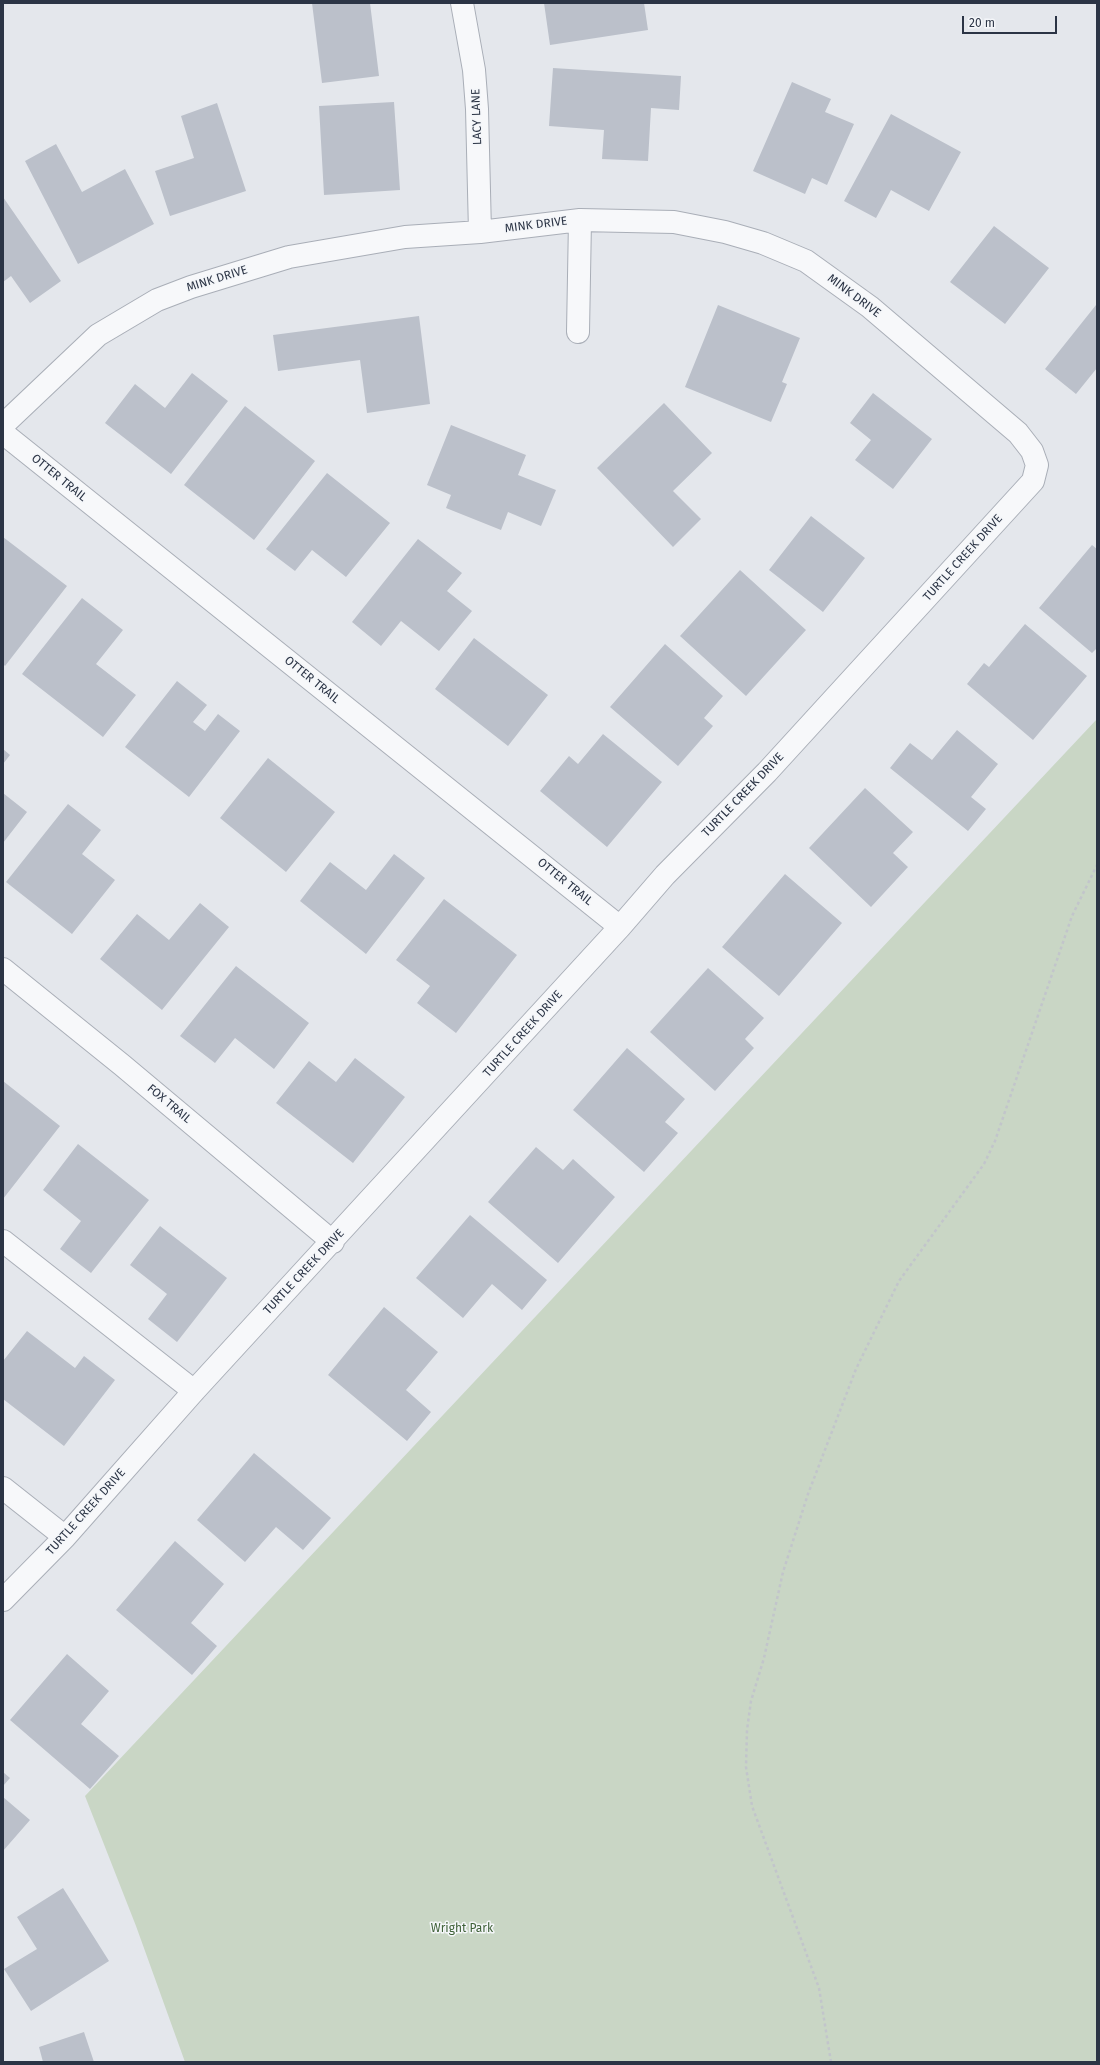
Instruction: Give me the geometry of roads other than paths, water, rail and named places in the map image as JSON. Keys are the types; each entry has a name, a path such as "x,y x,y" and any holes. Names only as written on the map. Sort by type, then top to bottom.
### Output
{"street":[{"name":"LACY LANE","path":"462,3 474,70 480,232"},
{"name":"MINK DRIVE","path":"3,424 98,335 157,300 190,287 289,257 404,238 480,232 580,220 674,222 725,232 762,243 806,261 870,307 1018,433 1032,451 1037,465"},
{"path":"578,332 580,220"},
{"name":"OTTER TRAIL","path":"3,433 620,927"},
{"name":"TURTLE CREEK DRIVE","path":"3,1600 65,1537 194,1391 333,1242 620,927 665,875 766,772 1033,481 1037,465"},
{"name":"FOX TRAIL","path":"3,969 122,1064 333,1242"},
{"path":"3,1241 194,1391"},
{"path":"3,1488 65,1537"}],"park label":[{"name":"Wright Park","path":"462,1929"}]}
